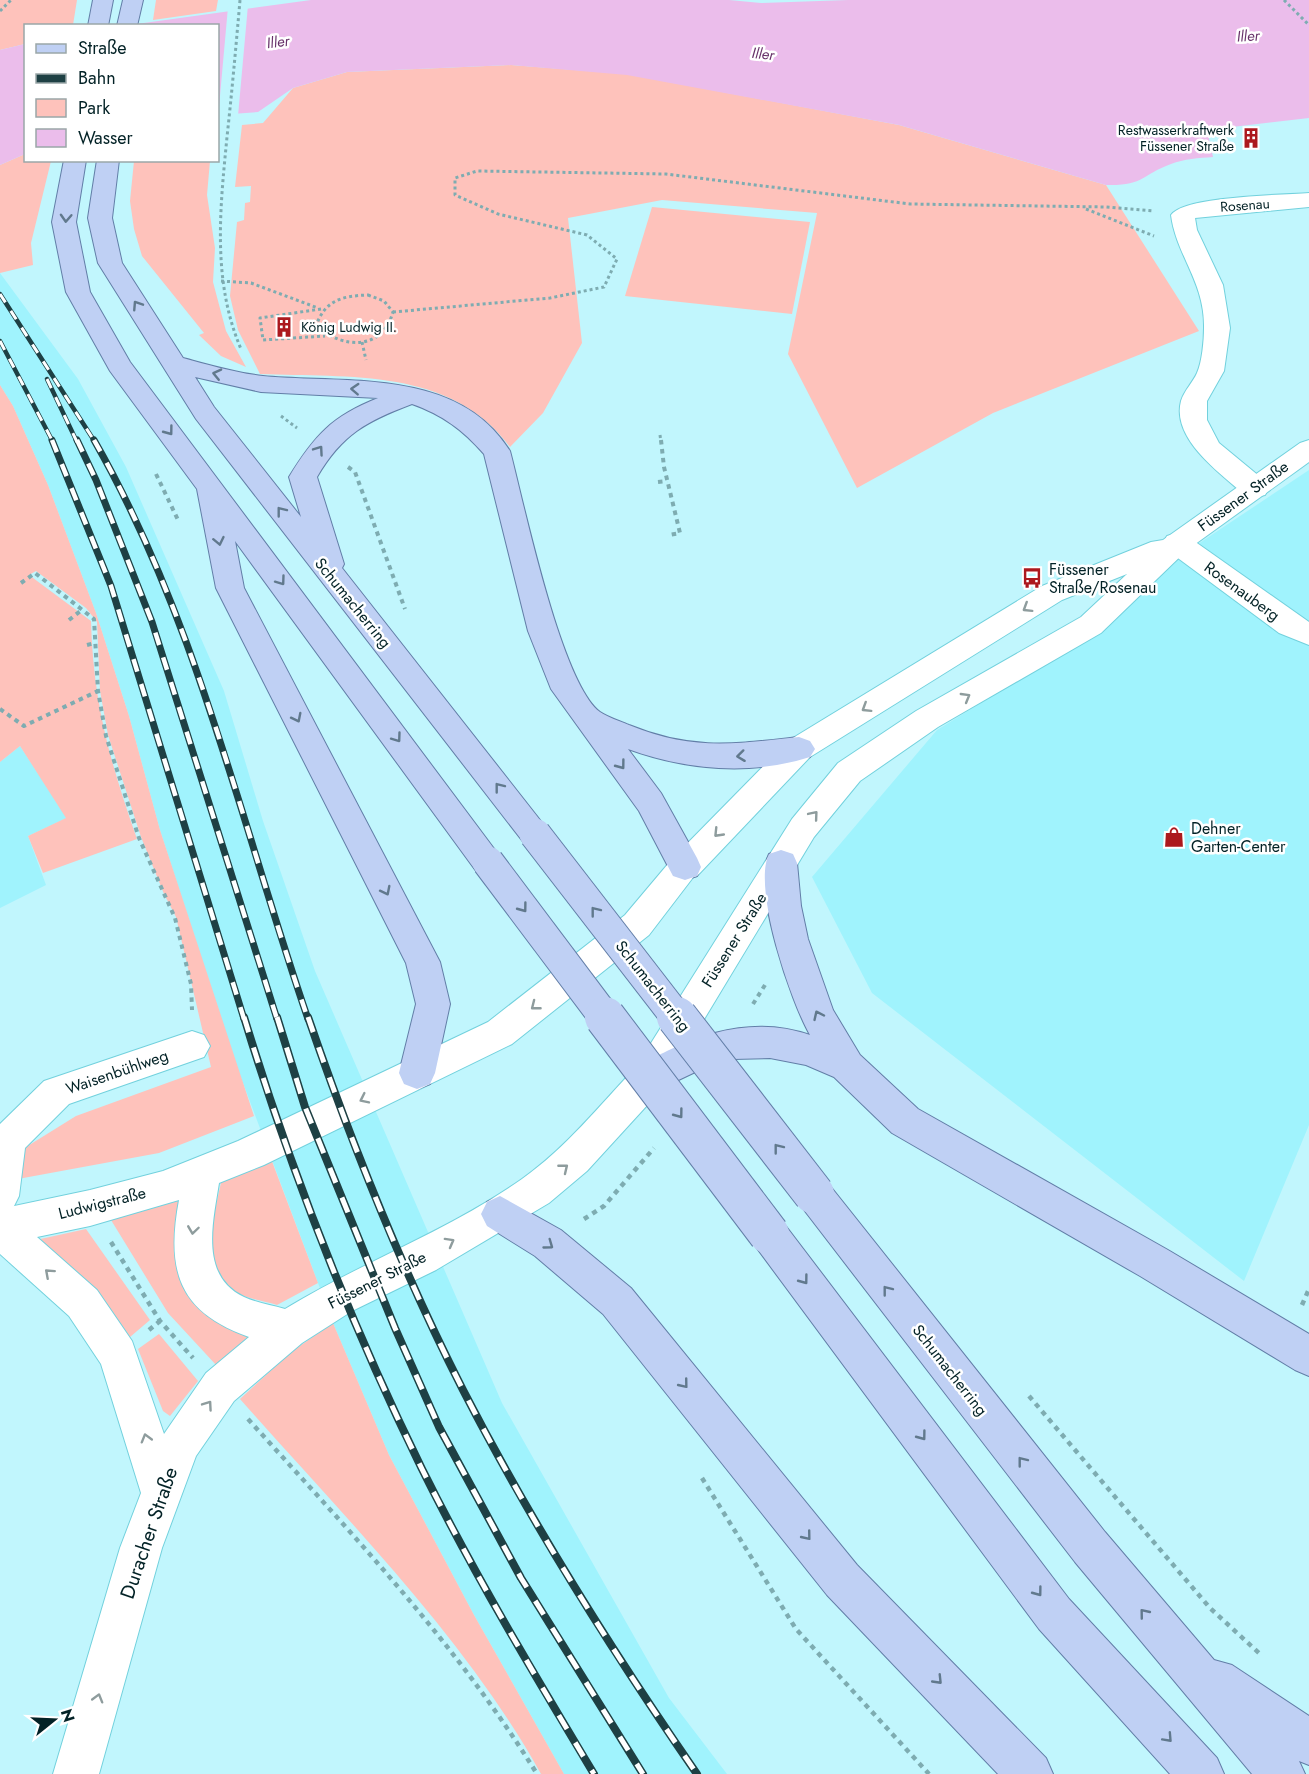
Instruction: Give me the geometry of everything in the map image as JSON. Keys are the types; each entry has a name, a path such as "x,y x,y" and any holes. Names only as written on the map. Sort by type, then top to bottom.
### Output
{"main road":[{"path":"98,24 104,0"},
{"path":"127,24 133,0"},
{"path":"75,162 64,222 78,292 119,365 209,483 488,862 1054,1614 1201,1774"},
{"name":"Schumacherring","path":"108,162 100,218 110,263 205,413 336,583 448,721 966,1391 1182,1658 1282,1774"},
{"path":"170,356 259,384 374,390 413,395 443,404 468,418 485,434 497,451 543,631 566,689 650,802 685,867"},
{"path":"336,583 303,477 320,446 356,415 413,395"},
{"path":"209,483 230,588 423,962 433,1004 417,1073"},
{"path":"586,718 630,740 686,754 730,757 799,749"},
{"path":"781,863 784,906 791,939 817,1015 847,1066 905,1121 1154,1263 1309,1356"},
{"path":"649,1078 694,1053 732,1041 791,1045 847,1066"},
{"path":"500,1214 548,1243 617,1301 842,1580 1030,1774"},
{"path":"1182,1658 1309,1742"}],"street":[{"name":"Rosenau","path":"1183,214 1197,209 1309,200"},
{"path":"1183,214 1185,230 1211,285 1217,328 1211,371 1194,401 1194,420 1208,448 1255,488"},
{"name":"Füssener Straße","path":"288,1329 338,1298 422,1257 500,1214 536,1191 574,1159 649,1078 803,828 849,771 927,719 1091,625 1177,543 1309,448"},
{"name":"Füssener Straße","path":"202,1172 251,1153 500,1033 637,925 685,867 799,749 1052,593 1177,543"},
{"name":"Rosenauberg","path":"1177,543 1289,625 1309,634"},
{"name":"Waisenbühlweg","path":"0,1196 8,1141 57,1092 192,1046"},
{"path":"202,1172 191,1239 198,1281 225,1308 288,1329"},
{"name":"Ludwigstraße","path":"0,1228 90,1208 164,1188 202,1172"},
{"path":"0,1228 83,1303 118,1355 162,1494"},
{"name":"Duracher Straße","path":"76,1774 141,1548 180,1444 220,1387 288,1329"}],"path":[{"path":"0,11 12,0"},
{"path":"240,0 222,188 221,281 230,330 273,410 355,472 406,610"},
{"path":"1284,0 1309,25"},
{"path":"393,312 550,298 604,287 617,259 587,236 487,210 455,195 455,178 477,171 666,174 910,204 1106,207 1183,214"},
{"path":"221,281 250,283 321,309"},
{"path":"321,309 260,318 263,340 325,336 342,342 362,342 381,335 392,324 393,312 384,301 368,295 348,296 329,302 321,309 316,326 325,336"},
{"path":"660,435 667,481 680,533 669,535"},
{"path":"658,482 667,481"},
{"path":"21,583 35,573 94,619 98,691 111,754 139,838 162,894 175,918 191,984 192,1046"},
{"path":"69,620 83,609"},
{"path":"87,645 95,643"},
{"path":"0,709 19,725 24,726 98,691"},
{"path":"105,756 111,754"},
{"path":"90,1208 160,1321 432,1625 519,1744 537,1774"},
{"path":"1027,1394 1210,1608 1268,1661"},
{"path":"697,1469 796,1629 929,1774"}],"shaded area":[{"path":"0,273 78,379 126,467 224,691 263,821 315,971 502,1403 669,1698 727,1774 564,1774 474,1615 389,1455 333,1323 234,1059 160,830 129,716 96,613 48,485 13,406 0,385"},
{"path":"1309,470 1309,1125 1244,1281 872,993 812,877 937,730 1098,631 1186,552"},
{"path":"20,746 67,818 28,836 46,885 0,908 0,762"}],"green space":[{"path":"0,0 77,0 73,24 24,24 24,44 0,50"},
{"path":"156,0 218,0 216,11 153,20"},
{"path":"511,65 627,74 899,125 1106,185 1199,331 993,413 857,488 788,354 817,213 662,200 568,218 582,343 543,413 510,447 486,421 459,402 428,390 396,382 363,378 260,374 238,330 230,296 237,222 244,220 245,203 250,202 251,186 235,187 242,125 263,123 293,88 347,72"},
{"path":"24,154 24,162 51,162 31,243 33,265 0,273 0,165"},
{"path":"134,162 210,162 207,195 215,248 213,282 226,331 246,367 221,356 199,335 204,333 142,256 134,229 130,201"},
{"path":"652,207 810,222 792,314 625,296"},
{"path":"0,385 13,406 48,485 96,613 129,716 160,830 254,1116 159,1153 7,1181 10,1157 76,1116 211,1067 176,917 141,837 108,735 100,691 97,622 86,608 36,571 29,575 91,621 99,705 111,758 137,839 43,873 28,836 66,818 20,746 0,762"},
{"path":"270,1156 318,1283 277,1305 237,1293 224,1283 216,1271 212,1256 213,1224 222,1178"},
{"path":"185,1199 187,1286 214,1320 255,1333 217,1366 168,1313 111,1220"},
{"path":"86,1229 150,1320 130,1337 98,1291 36,1240"},
{"path":"333,1323 389,1455 474,1615 564,1774 541,1774 477,1674 440,1626 361,1533 240,1399 291,1352"},
{"path":"159,1334 198,1381 170,1416 163,1411 138,1349"}],"water":[{"name":"Iller","path":"311,0 729,0 761,3 848,0 1309,0 1309,118 1207,130 1213,157 1176,162 1128,184 1106,185 899,125 627,75 511,65 347,72 293,88 258,112 219,115 219,24 137,24"},
{"path":"24,44 24,154 0,165 0,50"}],"pier":[{"path":"248,5 238,116 219,118 219,107 228,7"}],"railway":[{"path":"0,294 95,442"},
{"path":"0,341 52,440"},
{"path":"47,379 77,442"},
{"path":"52,440 111,586 244,1019"},
{"path":"77,440 96,480 152,622 277,1019"},
{"path":"94,440 130,509 189,651 308,1019"},
{"path":"244,1017 302,1190 347,1303 396,1414 483,1585 594,1774"},
{"path":"277,1017 305,1107 395,1328 439,1427 521,1578 643,1774"},
{"path":"308,1017 379,1206 419,1299 463,1390 489,1440 574,1586 634,1681 697,1774"}],"place":[{"name":"Restwasserkraftwerk Füssener Straße","path":"1251,138"},
{"name":"König Ludwig II.","path":"284,327"},
{"name":"Füssener Straße/Rosenau","path":"1032,578"},
{"name":"Dehner Garten-Center","path":"1174,837"}]}
